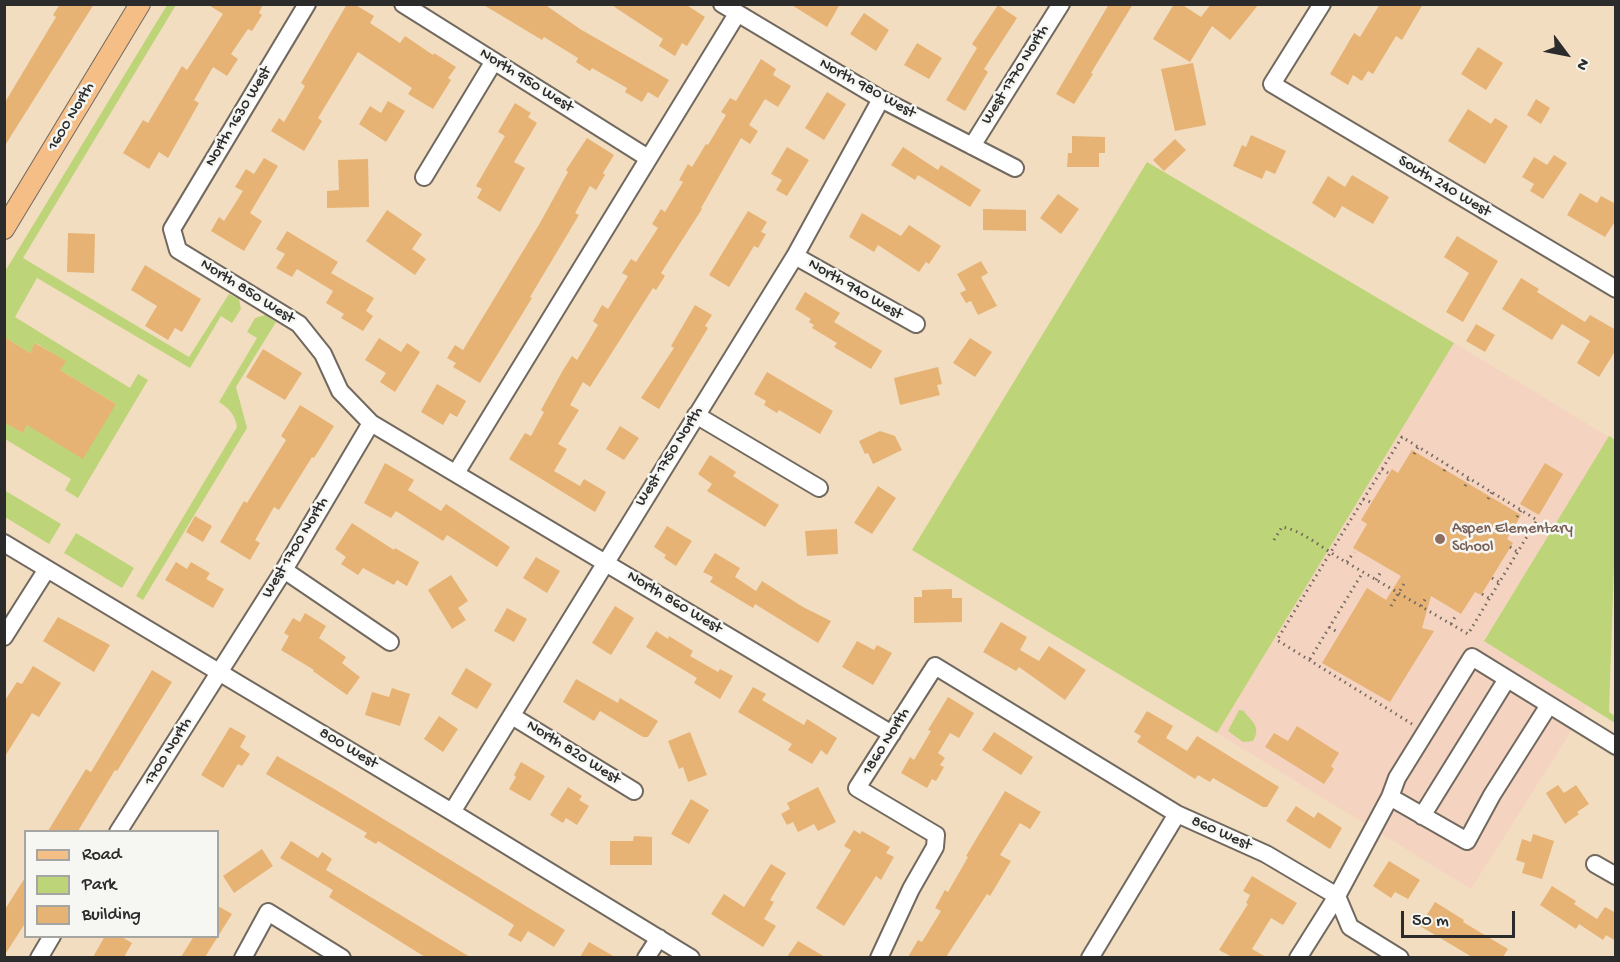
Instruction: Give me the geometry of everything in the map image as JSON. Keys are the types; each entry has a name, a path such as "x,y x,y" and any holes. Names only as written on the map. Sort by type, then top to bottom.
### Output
{"main road":[{"name":"1600 North","path":"4,229 140,4"}],"street":[{"name":"North 1630 West","path":"172,229 307,4"},
{"name":"North 950 West","path":"403,4 648,158"},
{"name":"North 980 West","path":"722,4 881,99 1015,168"},
{"name":"West 1770 North","path":"972,146 1060,4"},
{"name":"South 240 West","path":"1322,4 1272,84 1616,289"},
{"path":"456,472 737,14"},
{"path":"424,177 494,61"},
{"name":"West 1750 North","path":"452,812 795,255 881,99"},
{"name":"North 850 West","path":"172,229 178,250 299,324 323,354 340,391 371,423 456,472"},
{"name":"North 940 West","path":"795,255 915,324"},
{"path":"696,415 819,488"},
{"name":"West 1700 North","path":"219,672 284,570 371,423"},
{"name":"North 860 West","path":"456,472 892,734"},
{"name":"800 West","path":"4,543 691,957"},
{"path":"4,638 46,569"},
{"path":"284,570 390,642"},
{"path":"1298,957 1337,896 1390,797 1397,778 1472,657 1616,746"},
{"name":"1860 North","path":"879,957 911,889 935,847 936,835 857,788 935,666 1006,709"},
{"name":"1700 North","path":"119,830 219,672"},
{"path":"1422,816 1507,679"},
{"path":"1390,797 1467,841 1492,795 1549,705"},
{"name":"860 West","path":"1006,709 1177,814 1266,854 1337,896"},
{"name":"North 820 West","path":"512,716 634,791"},
{"path":"1090,957 1177,814"},
{"path":"1595,864 1616,876"},
{"path":"1337,896 1350,927 1400,957"},
{"path":"243,957 268,912 342,957"},
{"path":"39,957 51,938"},
{"path":"646,957 659,938"}],"path":[{"path":"1274,540 1282,527 1289,528 1330,552 1364,572 1376,580 1468,634 1538,520 1402,437 1330,552 1277,640 1412,724"},
{"path":"1414,454 1418,447"},
{"path":"1444,471 1447,465"},
{"path":"1382,469 1388,473"},
{"path":"1465,486 1469,478"},
{"path":"1488,499 1492,492"},
{"path":"1363,499 1370,502"},
{"path":"1517,517 1521,510"},
{"path":"1510,547 1518,552"},
{"path":"1347,562 1353,552"},
{"path":"1376,580 1383,570"},
{"path":"1310,659 1364,572"},
{"path":"1492,578 1499,582"},
{"path":"1391,606 1405,582"},
{"path":"1482,594 1490,598"},
{"path":"1421,606 1426,598"},
{"path":"1451,624 1456,615"},
{"path":"1329,627 1339,633"}],"shaded area":[{"name":"Aspen Elementary School","path":"1454,343 1609,437 1484,640 1587,706 1471,889 1217,733"}],"green space":[{"path":"167,5 176,5 23,258 189,357 229,294 239,299 241,309 232,323 221,316 190,368 37,278 15,317 130,388 138,374 148,380 78,498 65,490 71,479 5,439 5,422 23,433 27,425 116,404 60,370 65,361 36,343 30,353 7,339 5,343 4,273"},
{"path":"1147,162 1454,343 1217,733 912,550"},
{"path":"265,315 276,322 236,387 247,428 143,600 136,596 237,427 231,413 219,402 257,338 247,332 255,318"},
{"path":"1609,436 1615,440 1616,505 1609,712 1615,716 1615,723 1484,641"},
{"path":"4,490 61,524 49,544 5,517"},
{"path":"76,533 134,568 122,588 64,553"},
{"path":"1239,710 1244,711 1256,727 1253,741 1243,742 1228,731"}],"building":[{"path":"60,4 94,4 4,147 4,104 56,17 53,15"},
{"path":"207,4 263,4 259,13 262,15 252,31 248,29 231,54 238,59 227,76 213,67 194,100 199,103 168,158 159,152 149,169 123,153 143,120 148,123 182,66 187,70 223,14"},
{"path":"347,4 354,4 374,16 370,23 400,43 405,36 456,67 448,78 451,80 433,109 408,94 412,88 358,52 318,118 322,121 304,151 271,131 279,118 284,122 305,86 301,83"},
{"path":"482,4 544,4 580,29 669,80 658,98 648,92 642,102 625,92 627,88 592,68 590,71 576,62 578,58 544,37 542,40"},
{"path":"610,4 685,4 705,17 687,46 682,43 675,56 659,46 663,39"},
{"path":"790,4 840,4 827,27"},
{"path":"1109,4 1133,4 1074,104 1056,94"},
{"path":"1174,4 1181,4 1201,17 1211,4 1259,4 1230,40 1212,26 1190,62 1153,39"},
{"path":"1380,4 1423,4 1402,40 1396,36 1373,74 1368,71 1362,81 1353,75 1348,85 1330,74 1354,33 1360,37"},
{"path":"998,5 1017,18 984,69 988,72 965,111 946,100 977,48 972,44"},
{"path":"864,13 889,30 876,51 850,34"},
{"path":"917,43 942,58 929,79 904,65"},
{"path":"1478,47 1503,63 1486,90 1461,74"},
{"path":"761,59 776,69 773,75 791,86 778,107 765,99 749,125 758,131 750,144 741,138 702,209 661,273 665,276 656,290 653,288 590,387 583,382 570,405 579,410 558,444 567,449 554,471 580,486 584,479 606,492 595,512 509,459 525,433 531,436 544,412 541,410 563,370 572,356 577,360 598,325 593,321 602,305 608,309 628,276 622,273 631,259 636,262 658,228 652,224 661,209 665,212 683,182 679,180 688,164 692,167 706,144 708,145 726,115 721,112 730,98 736,101"},
{"path":"1193,63 1206,125 1175,131 1161,69"},
{"path":"827,92 846,104 824,140 805,128"},
{"path":"1536,99 1550,108 1541,124 1527,115"},
{"path":"388,101 405,111 386,142 359,124 370,106 381,113"},
{"path":"515,103 531,113 528,117 537,123 514,162 525,168 500,212 477,198 482,189 476,186 505,136 498,132"},
{"path":"1468,109 1491,124 1495,118 1508,126 1485,164 1448,141"},
{"path":"1251,135 1286,151 1275,174 1266,170 1262,179 1233,166 1242,145 1246,147"},
{"path":"1072,136 1105,137 1105,153 1099,153 1099,167 1067,167 1068,153 1072,153"},
{"path":"587,138 614,155 596,190 590,186 575,213 579,215 480,383 453,367 456,363 447,358 455,345 463,350 540,223 568,172 566,170"},
{"path":"1175,139 1186,150 1164,171 1153,160"},
{"path":"787,147 809,160 787,196 776,190 782,180 771,174"},
{"path":"903,147 938,170 941,165 981,190 970,207 918,175 915,180 891,165"},
{"path":"1554,155 1567,163 1543,199 1530,191 1534,184 1522,177 1534,157 1547,165"},
{"path":"264,158 278,166 250,213 262,221 244,251 211,231 219,217 224,221 243,191 235,187 246,169 254,174"},
{"path":"368,159 369,207 327,208 327,191 339,190 338,160"},
{"path":"1352,175 1389,197 1373,224 1342,206 1335,218 1312,203 1328,176 1345,187"},
{"path":"1580,193 1597,203 1601,196 1616,204 1616,220 1605,237 1567,215"},
{"path":"1058,194 1079,209 1061,234 1040,218"},
{"path":"983,209 1026,210 1026,231 983,230"},
{"path":"387,210 422,234 412,249 426,259 415,275 366,241"},
{"path":"748,211 767,222 761,232 766,234 758,248 754,246 729,287 709,275"},
{"path":"862,213 901,236 909,225 941,246 929,264 926,262 919,272 878,245 874,252 849,237"},
{"path":"287,231 338,262 331,273 374,298 366,311 373,316 363,331 341,318 344,314 326,303 333,291 297,269 292,277 276,268 285,254 276,249"},
{"path":"68,233 95,234 94,273 67,272"},
{"path":"1457,236 1498,261 1463,322 1446,312 1469,273 1444,257"},
{"path":"981,261 988,273 981,277 997,306 978,315 971,301 966,303 960,293 966,290 957,274"},
{"path":"145,265 201,299 182,332 175,328 168,340 145,326 157,306 131,290"},
{"path":"1521,278 1539,289 1537,292 1585,322 1590,315 1616,330 1616,350 1599,377 1577,363 1590,341 1562,324 1552,340 1502,309"},
{"path":"805,292 840,313 834,322 882,351 871,369 834,347 837,343 812,328 814,325 809,322 811,319 795,309"},
{"path":"695,305 712,315 705,326 708,328 659,409 641,398 674,348 671,346"},
{"path":"1476,324 1495,335 1485,352 1466,341"},
{"path":"4,337 30,353 35,343 66,361 60,370 116,404 83,459 27,425 23,433 4,422"},
{"path":"379,338 401,352 407,343 420,352 395,392 380,382 386,373 365,360"},
{"path":"970,338 992,352 975,377 953,363"},
{"path":"263,349 302,373 285,400 246,377"},
{"path":"938,367 942,384 937,385 940,395 900,405 894,378"},
{"path":"767,372 833,411 820,434 779,410 777,413 764,405 766,401 754,394"},
{"path":"437,384 466,401 457,417 450,413 443,425 421,412"},
{"path":"300,405 334,426 279,510 274,507 255,540 260,543 250,560 220,542 244,501 247,503 286,440 281,436"},
{"path":"620,426 639,438 624,460 606,449"},
{"path":"880,431 895,436 902,450 873,464 859,441"},
{"path":"1412,450 1521,515 1507,539 1513,543 1481,595 1475,592 1461,614 1431,596 1422,628 1434,631 1390,702 1322,663 1367,588 1386,600 1401,576 1353,548 1367,524 1361,520 1392,469 1398,473"},
{"path":"710,455 736,472 733,476 779,505 765,527 707,491 712,484 698,474"},
{"path":"385,463 414,480 408,490 441,511 446,504 510,547 497,567 447,535 443,541 396,511 391,518 364,503"},
{"path":"1545,463 1563,474 1539,515 1520,504"},
{"path":"878,486 896,498 872,534 854,523"},
{"path":"195,516 212,526 203,542 186,532"},
{"path":"352,523 394,550 395,548 419,562 407,586 397,580 394,585 363,568 358,575 341,564 346,557 335,549"},
{"path":"667,526 692,541 676,566 654,547"},
{"path":"837,529 838,554 807,556 805,531"},
{"path":"715,553 740,568 735,577 756,591 762,581 803,607 831,621 818,643 755,604 753,608 710,582 713,577 703,572"},
{"path":"536,557 560,571 547,593 523,578"},
{"path":"176,562 187,569 191,562 210,573 206,579 224,589 213,608 165,580"},
{"path":"451,575 468,601 458,608 466,620 452,629 428,590"},
{"path":"952,589 952,598 962,598 962,622 914,623 914,597 922,597 922,590"},
{"path":"615,606 634,618 611,655 592,643"},
{"path":"507,608 527,619 514,642 494,631"},
{"path":"305,613 326,626 319,638 346,657 342,663 360,677 347,695 314,670 281,650 289,636 284,633 293,618 300,622"},
{"path":"58,617 110,645 94,672 43,641"},
{"path":"1001,622 1027,637 1020,650 1039,661 1049,646 1086,670 1065,700 1019,667 1016,671 983,652"},
{"path":"656,631 693,651 690,656 718,672 720,669 733,676 720,699 694,683 697,678 646,647"},
{"path":"857,641 874,650 877,645 892,653 873,685 842,667"},
{"path":"33,666 61,683 39,717 32,713 4,758 4,702 17,682 22,684"},
{"path":"466,668 492,684 477,709 451,694"},
{"path":"152,670 172,682 79,830 49,830 86,769 91,772"},
{"path":"576,679 618,703 620,698 658,721 648,737 643,737 600,711 594,721 563,702"},
{"path":"753,687 766,694 762,700 804,725 807,719 837,738 827,755 821,750 812,764 788,750 792,744 738,712"},
{"path":"392,688 410,694 400,726 365,715 372,692 389,697"},
{"path":"948,697 974,713 959,738 950,733 938,753 945,758 940,765 944,767 936,781 932,779 927,788 901,773 910,757 914,760 931,731 928,730"},
{"path":"1147,711 1173,726 1166,738 1187,751 1197,736 1279,787 1267,807 1263,807 1213,778 1210,782 1198,775 1195,779 1137,742 1141,736 1134,732"},
{"path":"439,716 458,729 443,752 424,739"},
{"path":"1297,726 1339,753 1331,766 1334,769 1324,784 1265,747 1274,733 1288,741"},
{"path":"230,727 246,736 240,747 250,754 242,766 238,764 223,788 201,775"},
{"path":"690,732 707,775 688,782 683,767 679,769 668,741"},
{"path":"994,732 1033,757 1021,775 982,750"},
{"path":"277,756 565,930 554,947 528,931 521,942 508,935 514,925 378,841 376,844 364,837 367,833 266,774"},
{"path":"521,762 545,776 530,801 509,789"},
{"path":"1558,785 1564,793 1576,785 1589,804 1565,824 1546,793"},
{"path":"568,787 582,796 579,800 589,806 577,825 566,818 563,823 550,815"},
{"path":"818,787 836,822 818,831 814,824 798,832 793,822 787,825 781,814 790,809 787,803"},
{"path":"1005,791 1041,812 1030,829 1020,823 1000,855 1011,861 990,896 987,894 946,957 908,957 918,940 922,942 941,911 935,908 945,890 948,892 968,857 966,856"},
{"path":"691,799 709,810 689,844 671,834"},
{"path":"1296,806 1314,818 1318,812 1342,828 1330,849 1286,821"},
{"path":"854,830 860,834 862,831 890,847 886,853 894,857 881,880 876,876 844,926 816,908 851,850 844,846"},
{"path":"1533,834 1554,841 1542,879 1522,873 1525,863 1516,860 1522,839 1531,842"},
{"path":"634,836 652,837 652,865 610,865 610,841 633,841"},
{"path":"291,841 318,858 322,852 332,859 326,870 470,957 425,957 329,897 333,890 280,858"},
{"path":"262,849 273,866 234,893 223,876"},
{"path":"1389,861 1420,880 1408,899 1395,892 1391,898 1373,886"},
{"path":"771,864 786,873 770,900 774,902 764,919 776,926 763,947 711,914 724,894 744,907"},
{"path":"1252,876 1297,903 1283,925 1271,918 1252,949 1266,957 1232,957 1219,950 1248,904 1246,903 1250,895 1243,891"},
{"path":"24,879 24,925 4,956 4,911"},
{"path":"1552,886 1576,901 1574,904 1597,919 1605,907 1616,913 1616,941 1606,935 1603,940 1579,924 1576,929 1540,905"},
{"path":"1435,902 1508,949 1503,957 1472,957 1420,926"},
{"path":"219,907 232,914 219,935"},
{"path":"104,938 123,938 132,943 124,957 93,957"},
{"path":"193,938 217,938 205,957 181,957"},
{"path":"798,941 825,957 787,957"},
{"path":"589,942 615,957 580,957"}],"place":[{"name":"Aspen Elementary School","path":"1440,539"}]}
